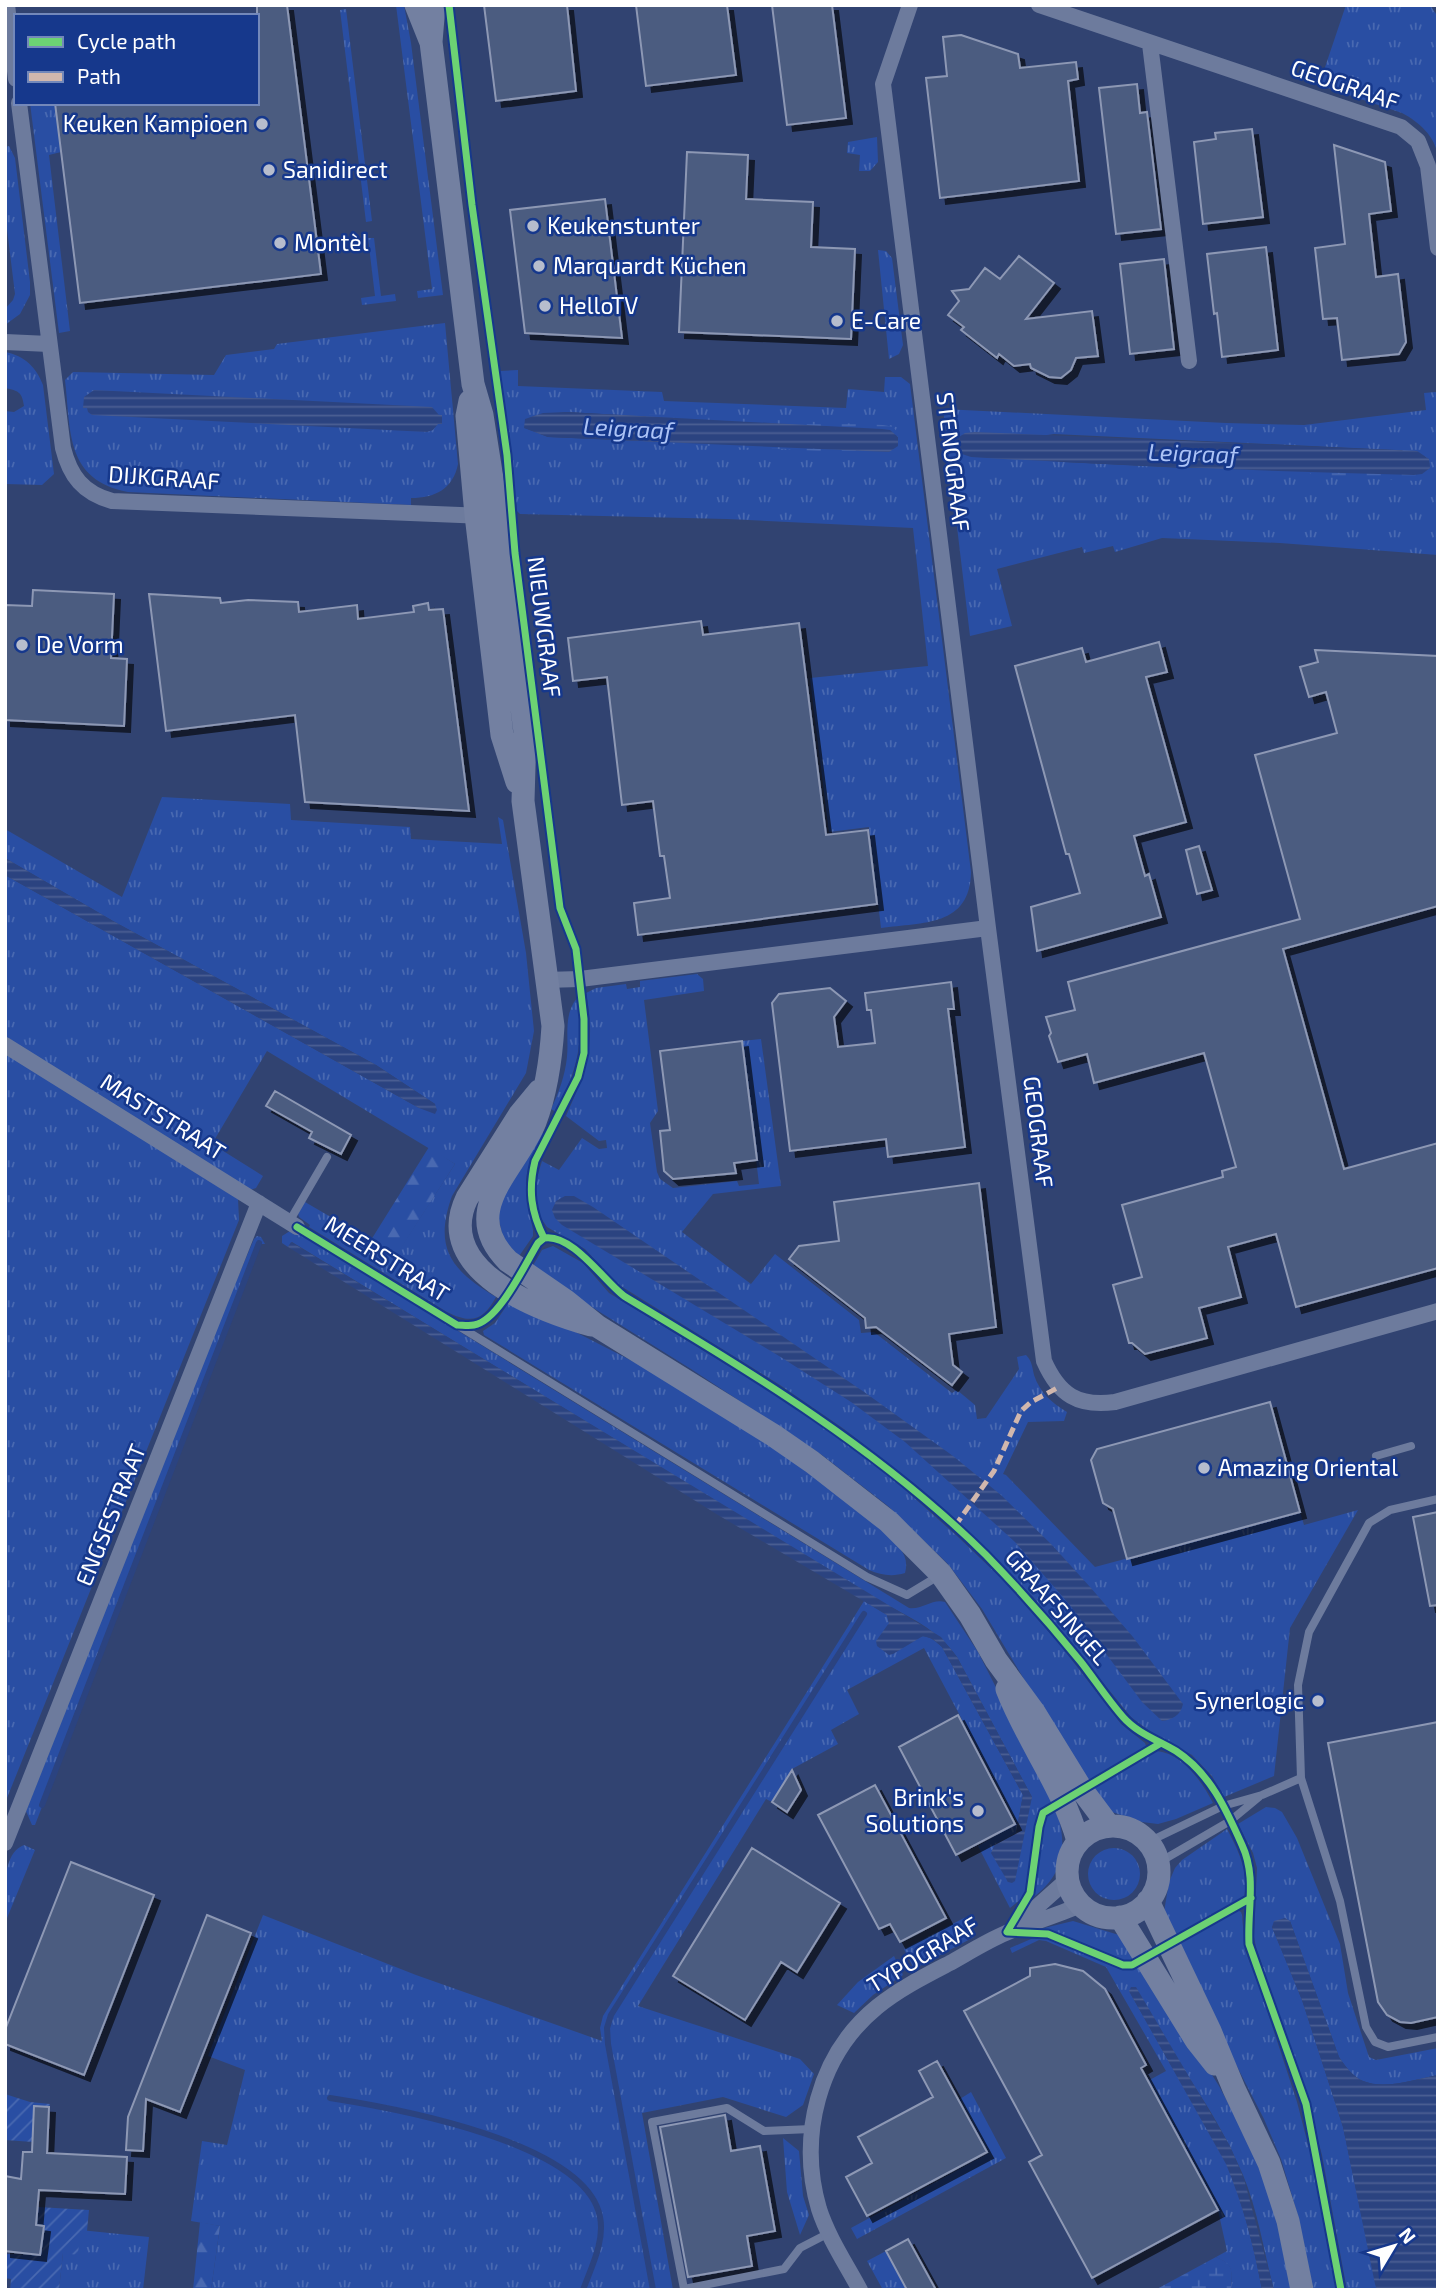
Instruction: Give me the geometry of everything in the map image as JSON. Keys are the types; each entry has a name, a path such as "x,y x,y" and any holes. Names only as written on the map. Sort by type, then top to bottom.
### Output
{"street":[{"path":"7,5 14,63"},
{"name":"NIEUWGRAAF","path":"416,5 431,43"},
{"name":"NIEUWGRAAF","path":"434,5 431,43 473,384 482,415 487,516 525,732 523,801 553,1026 547,1083 534,1124 495,1190 486,1217 488,1229 515,1281 566,1301 597,1326 700,1388 812,1462 889,1522 941,1574"},
{"name":"STENOGRAAF","path":"910,5 883,84 988,928"},
{"name":"GEOGRAAF","path":"1039,5 1401,127 1418,141 1428,166 1438,248"},
{"path":"1150,44 1189,361"},
{"name":"DIJKGRAAF","path":"19,105 62,448 67,465 81,485 98,497 112,501 487,516"},
{"path":"5,342 49,344"},
{"path":"545,980 580,979 988,928"},
{"name":"GEOGRAAF","path":"988,928 1044,1361 1059,1387 1082,1402 1095,1405 1115,1402 1438,1311"},
{"name":"MASTSTRAAT","path":"5,1045 293,1224"},
{"name":"ENGSESTRAAT","path":"5,1843 259,1203"},
{"path":"941,1574 970,1615 996,1660 1034,1712 1082,1790 1109,1826"},
{"path":"996,1660 1019,1718 1063,1801 1078,1841"},
{"path":"1109,1826 1124,1827 1137,1832 1153,1852 1159,1876 1148,1901 1140,1909 1120,1917 1098,1916 1080,1905 1067,1880 1068,1860 1078,1841 1092,1830 1109,1826"},
{"name":"TYPOGRAAF","path":"1007,1933 1067,1880"},
{"path":"1148,1901 1210,2031 1234,2089 1260,2139 1288,2221 1302,2290"},
{"name":"TYPOGRAAF","path":"860,2290 829,2232 813,2183 811,2129 817,2101 839,2052 854,2030 874,2009 915,1982 1007,1933 1080,1905"},
{"path":"1120,1917 1196,2040 1234,2089"}],"lane":[{"path":"293,1224 327,1157"},
{"name":"MEERSTRAAT","path":"457,1325 867,1577 906,1595 941,1574"},
{"path":"1376,1456 1411,1446"},
{"path":"1438,1499 1390,1510 1369,1523 1308,1632 1298,1685 1301,1778 1340,1901 1366,2027 1375,2042 1388,2047 1438,2037"},
{"path":"1153,1852 1223,1806 1262,1795 1301,1778"},
{"path":"1153,1852 1230,1821 1262,1795"},
{"path":"811,2129 764,2131 727,2108 652,2122 684,2289 784,2269 800,2248 829,2232"}],"green space":[{"path":"396,5 404,5 411,43 443,295 418,298 417,291 432,289"},
{"path":"1346,5 1430,5 1438,17 1438,156 1430,136 1420,125 1402,113 1319,85"},
{"path":"346,9 372,221 366,222 340,10"},
{"path":"30,105 55,105 61,152 49,155 70,331 59,333"},
{"path":"877,137 878,162 870,171 859,171 860,155 847,153 848,142"},
{"path":"9,146 15,158 30,295 20,314 5,325 5,309 15,294 5,213 5,147"},
{"path":"368,238 374,238 381,296 395,294 396,301 362,305 361,298 375,296"},
{"path":"878,250 886,251 892,258 903,345 899,354 889,359"},
{"path":"445,323 458,464 456,473 447,486 435,494 411,498 411,505 128,492 107,486 92,477 75,451 65,380 73,372 214,375 226,355 274,349 277,344"},
{"path":"5,352 29,363 43,385 54,474 42,485 5,484 5,411 14,412 24,406 19,393 5,388"},
{"path":"518,370 518,386 662,392 664,401 846,408 848,389 884,392 885,377 901,377 910,384 971,872 969,890 953,912 928,922 881,928 869,827 829,832 810,678 928,666 913,528 727,519 520,514 517,511 500,371","holes":["567,412 724,421 689,443 548,437 525,428 525,420 534,416"]},
{"path":"1424,393 1438,393 1438,555 1280,543 1162,538 1115,552 1113,546 1084,553 1082,547 997,569 1012,626 970,636 943,409 1304,425 1426,410","holes":["1054,434 1417,451 1429,460 1430,468 1184,468 1063,462 958,448"]},
{"path":"646,414 883,425 893,428 898,437 645,421"},
{"path":"669,440 880,443 898,446 892,453 882,454 671,444"},
{"path":"1402,450 1417,451 1429,459 1430,475 1418,481 1313,476 1304,468 1410,457"},
{"path":"162,797 290,804 291,820 410,827 411,839 502,844 498,817 503,820 526,953 534,1031 526,1073 452,1196 447,1214 445,1230 450,1257 468,1278 496,1297 481,1315 470,1319 447,1312 309,1227 310,1225 299,1217 298,1213 305,1202 396,1255 455,1164 267,1051 212,1144 263,1176 256,1188 250,1190 5,1042 5,875 419,1108 435,1104 376,1065 113,921 5,858 5,829 122,897"},
{"path":"697,974 703,979 704,991 644,1000 658,1111 650,1123 657,1172 660,1179 673,1188 737,1181 739,1186 759,1184 742,1041 761,1039 781,1186 713,1194 682,1232 751,1284 775,1254 859,1320 861,1333 874,1332 952,1393 957,1390 975,1405 977,1419 986,1418 1019,1369 1017,1357 1026,1355 1043,1392 1067,1412 1064,1421 1028,1422 1003,1474 1095,1567 1300,1512 1304,1525 1358,1510 1290,1628 1274,1776 1224,1797 1212,1776 1192,1755 1152,1733 1131,1717 1034,1598 964,1527 921,1489 844,1429 780,1385 616,1283 585,1249 547,1227 537,1212 536,1203 536,1181 542,1161 559,1170 582,1138 599,1149 607,1148 606,1140 599,1141 566,1116 588,1056 590,1027 586,993 596,988 626,984 627,989 640,987 640,981"},
{"path":"577,998 580,1031 577,1057 556,1112 551,1109 565,1071 568,1019"},
{"path":"5,1052 238,1199 239,1220 5,1803"},
{"path":"539,1131 544,1134 531,1160 526,1181 533,1236 517,1259 504,1242 498,1216 499,1202"},
{"path":"429,1147 455,1164 396,1256 371,1240"},
{"path":"290,1231 297,1232 909,1608 945,1602 978,1652 1054,1802 1039,1815 1027,1890 1010,1908 978,1846 1017,1823 924,1648 847,1690 859,1714 831,1730 838,1744 792,1769 772,1802 766,1799 638,2006 800,2059 814,2074 803,2105 786,2117 723,2097 642,2113 673,2290 211,2290 220,2226 191,2221 202,2141 227,2145 245,2070 208,2056 263,1915 416,1975 602,2041 600,2028 603,2016 864,1601 887,1615 889,1623 918,1637 928,1637 942,1647 1023,1795 1016,1833 994,1845 1008,1882 1032,1797 957,1657 931,1631 292,1242 288,1247 282,1243 282,1236"},
{"path":"257,1236 261,1237 265,1244 259,1244 35,1825 32,1825 26,1811 218,1324"},
{"path":"553,1246 583,1263 609,1293 797,1408 894,1480 1004,1581 1061,1646 1121,1724 1145,1743 1147,1749 1087,1784 982,1609 948,1564 888,1506 822,1455 531,1269 542,1250"},
{"path":"511,1299 638,1364 782,1452 887,1534 904,1556 905,1573 887,1575 869,1570 484,1335 483,1331 495,1323"},
{"path":"1157,1751 1175,1757 1191,1770 1213,1803 1158,1824 1142,1822 1109,1811 1090,1789"},
{"path":"1056,1807 1062,1835 1060,1860 1050,1882 1028,1901 1044,1817"},
{"path":"1266,1807 1282,1812 1297,1838 1340,1944 1348,1993 1369,2057 1376,2060 1438,2048 1438,2075 1381,2084 1356,2077 1339,2057 1290,1921 1272,1927 1302,2000 1343,2127 1377,2290 1347,2290 1322,2155 1306,2095 1256,1947 1254,1937 1257,1868 1253,1853 1238,1824"},
{"path":"1227,1829 1244,1871 1244,1898 1171,1940 1163,1918 1169,1882 1175,1868 1182,1860"},
{"path":"24,1845 35,1850 5,1923 7,1867 16,1850"},
{"path":"1114,1848 1124,1850 1132,1856 1138,1864 1138,1884 1132,1892 1124,1898 1114,1900 1104,1898 1096,1892 1090,1884 1088,1874 1090,1864 1096,1856 1104,1850"},
{"path":"1237,1910 1242,1915 1245,1950 1297,2102 1312,2160 1338,2290 1313,2290 1298,2216 1281,2159 1264,2119 1174,1944"},
{"path":"964,1918 974,1937 914,1969 904,1949"},
{"path":"1073,1921 1119,1935 1138,1958 1123,1963 1040,1929"},
{"path":"1038,1936 1047,1936 1126,1969 1141,1962 1219,2086 1258,2159 1278,2219 1291,2290 1274,2290 1253,2203 1232,2150 1190,2080 1129,1991 1227,2164 1248,2226 1262,2290 1231,2290 1231,2269 1216,2257 1227,2251 1218,2210 1049,2135 1166,2071 1106,1967 1046,1941 1039,1940 1012,1953 1010,1948"},
{"path":"894,1956 903,1975 873,1995 854,2013 837,2005 858,1982"},
{"path":"971,2092 1006,2158 857,2239 851,2228 989,2153 960,2099"},
{"path":"5,2094 30,2102 50,2104 49,2107 34,2107 33,2142 5,2140"},
{"path":"783,2138 799,2151 803,2196 809,2215 800,2235 787,2192"},
{"path":"38,2207 89,2210 87,2231 80,2231 78,2255 63,2253 59,2290 10,2290 11,2279 5,2278 5,2254 40,2255 44,2226 36,2225"},
{"path":"200,2222 220,2226 211,2290 193,2290"},
{"path":"80,2230 149,2237 143,2290 59,2290 63,2253"},
{"path":"886,2251 907,2290 883,2290 867,2261"},
{"path":"1216,2257 1231,2269 1231,2290 1155,2290"}],"water":[{"path":"94,390 432,407 442,415 442,424 427,432 92,415 87,408 83,408 84,397"},
{"name":"Leigraaf","path":"567,412 882,429 890,430 898,437 898,446 889,452 548,437 524,428 525,419 543,413"},
{"name":"Leigraaf","path":"965,433 1417,451 1429,459 1430,468 1422,474 1414,475 1082,463 971,457 962,454 956,448 956,439"},
{"path":"5,858 113,921 376,1065 435,1104 435,1114 419,1108 5,875"},
{"path":"565,1196 574,1196 593,1207 867,1394 953,1456 1001,1495 1052,1545 1133,1637 1183,1704 1178,1714 1162,1721 1142,1702 1069,1604 1015,1542 905,1442 851,1402 779,1356 562,1225 552,1210 556,1201"},
{"path":"291,1242 941,1637 957,1657 1032,1797 1015,1881 1008,1882 991,1853 994,1846 1016,1833 1023,1795 942,1647 933,1639 923,1636 889,1655 877,1646 876,1641 889,1623 887,1615 718,1515 288,1247"},
{"path":"1285,1918 1290,1921 1339,2057 1350,2071 1363,2081 1381,2084 1438,2075 1438,2290 1377,2290 1343,2127 1302,2000 1272,1927 1274,1921"},
{"path":"1131,1987 1136,1987 1230,2146 1244,2179 1274,2290 1262,2290 1247,2226 1226,2164 1129,1991"}],"building":[{"path":"257,5 287,5 321,274 80,303 55,105 259,105"},
{"path":"484,5 567,5 576,91 496,101"},
{"path":"636,5 727,5 736,75 646,86"},
{"path":"772,5 832,5 846,118 787,125"},
{"path":"961,35 1018,54 1020,68 1076,62 1078,79 1068,81 1079,181 940,198 926,78 947,76 943,37"},
{"path":"1137,84 1140,113 1147,112 1161,229 1116,234 1099,88"},
{"path":"1252,129 1263,217 1203,224 1194,142 1216,139 1215,133"},
{"path":"1334,145 1385,162 1391,211 1369,214 1376,277 1398,274 1406,342 1399,354 1342,360 1337,318 1323,319 1315,248 1345,244"},
{"path":"687,152 748,155 746,199 813,202 811,247 855,249 851,339 679,332"},
{"path":"605,199 622,338 525,333 510,210"},
{"path":"1266,247 1278,350 1222,357 1207,254"},
{"path":"1019,256 1054,283 1026,319 1092,311 1098,356 1076,358 1071,370 1061,378 1049,377 1031,368 1030,364 1014,366 999,354 997,358 961,330 964,327 948,315 959,301 952,291 969,289 985,268 1000,279"},
{"path":"1164,259 1174,349 1130,354 1120,264"},
{"path":"33,590 114,594 111,658 127,659 124,726 5,720 5,605 32,606"},
{"path":"149,594 220,598 221,603 248,600 298,602 299,612 357,605 358,619 414,612 413,606 428,603 429,610 443,609 469,811 305,802 295,715 166,731"},
{"path":"701,621 703,635 799,623 826,835 868,830 877,904 638,935 634,903 670,898 664,856 660,856 653,801 622,805 607,677 573,681 568,638"},
{"path":"1159,642 1167,672 1146,677 1186,822 1134,836 1145,876 1149,874 1161,917 1037,951 1031,907 1080,893 1069,854 1066,854 1015,666 1082,648 1086,662"},
{"path":"1315,650 1438,656 1438,906 1283,949 1344,1169 1438,1143 1438,1268 1296,1307 1276,1234 1228,1247 1241,1297 1199,1308 1207,1338 1145,1354 1129,1343 1113,1285 1142,1277 1122,1205 1223,1177 1222,1171 1236,1167 1204,1053 1094,1083 1087,1054 1058,1062 1046,1017 1075,1010 1068,982 1300,919 1255,755 1337,733 1326,692 1309,697 1300,667 1318,662"},
{"path":"1199,846 1212,890 1197,894 1186,850"},
{"path":"951,982 954,1009 948,1009 965,1147 888,1157 886,1139 790,1151 772,1003 779,994 830,988 846,1001 834,1017 838,1047 875,1043 871,1010 867,1010 865,993"},
{"path":"742,1041 757,1160 734,1163 736,1173 673,1179 664,1171 660,1131 670,1130 660,1051"},
{"path":"275,1091 351,1135 341,1154 309,1138 312,1132 266,1106"},
{"path":"979,1183 996,1327 949,1334 953,1365 962,1372 952,1385 876,1327 866,1328 865,1318 789,1259 799,1246 839,1241 834,1202"},
{"path":"1270,1402 1300,1512 1127,1559 1113,1509 1103,1503 1091,1460 1097,1449"},
{"path":"1438,1512 1438,1605 1430,1606 1413,1517"},
{"path":"958,1715 1015,1824 956,1855 899,1747"},
{"path":"1438,1722 1438,2017 1411,2023 1400,2022 1387,2015 1378,2002 1328,1743"},
{"path":"792,1770 801,1790 787,1812 772,1802"},
{"path":"875,1785 946,1918 900,1942 890,1924 879,1929 818,1815"},
{"path":"752,1848 840,1903 797,1972 781,1962 745,2020 673,1976"},
{"path":"71,1862 154,1895 84,2075 5,2044 5,2030"},
{"path":"207,1915 251,1933 180,2112 146,2099 143,2151 126,2150 128,2117"},
{"path":"1055,1964 1083,1971 1105,1989 1146,2065 1141,2068 1218,2210 1092,2278 1029,2162 1042,2155 964,2011 1030,1976 1030,1968"},
{"path":"937,2061 987,2152 867,2216 846,2177 872,2163 858,2137 933,2097 919,2071"},
{"path":"34,2106 49,2107 47,2153 127,2157 125,2194 39,2190 36,2225 44,2226 40,2255 5,2251 5,2176 21,2179 23,2152 32,2152"},
{"path":"725,2115 731,2151 760,2146 775,2231 747,2236 752,2266 688,2277 660,2127"},
{"path":"908,2239 936,2290 907,2290 886,2251"}],"waterway":[{"path":"42,1805 259,1243"},
{"path":"653,2290 608,2044 607,2028 611,2015 864,1614"},
{"path":"330,2098 397,2110 484,2133 525,2149 561,2168 587,2191 600,2217 599,2245 583,2290"}],"marked path":[{"path":"955,1526 994,1471 1021,1411 1031,1402 1059,1387"}],"cycle path":[{"path":"449,5 472,205 507,455 515,553 560,908 576,949 584,1019 584,1053 578,1077 535,1161 532,1201 544,1238"},
{"name":"GRAAFSINGEL","path":"297,1227 457,1325 474,1325 493,1313 502,1303 538,1243 544,1238 555,1238 566,1243 624,1296 767,1384 902,1481 945,1517 1011,1581 1070,1648 1129,1723 1176,1751 1198,1770 1223,1805 1247,1857 1250,1881 1249,1944 1306,2104 1341,2290"},
{"path":"1161,1743 1043,1813 1030,1893 1007,1932 1048,1934 1123,1965 1132,1965 1251,1898"}],"place":[{"name":"Keuken Kampioen","path":"262,124"},
{"name":"Sanidirect","path":"269,170"},
{"name":"Keukenstunter","path":"533,226"},
{"name":"Montèl","path":"280,243"},
{"name":"Marquardt Küchen","path":"539,266"},
{"name":"HelloTV","path":"545,306"},
{"name":"E-Care","path":"837,321"},
{"name":"De Vorm","path":"22,645"},
{"name":"Amazing Oriental","path":"1204,1468"},
{"name":"Synerlogic","path":"1318,1701"},
{"name":"Brink's Solutions","path":"978,1811"}]}
